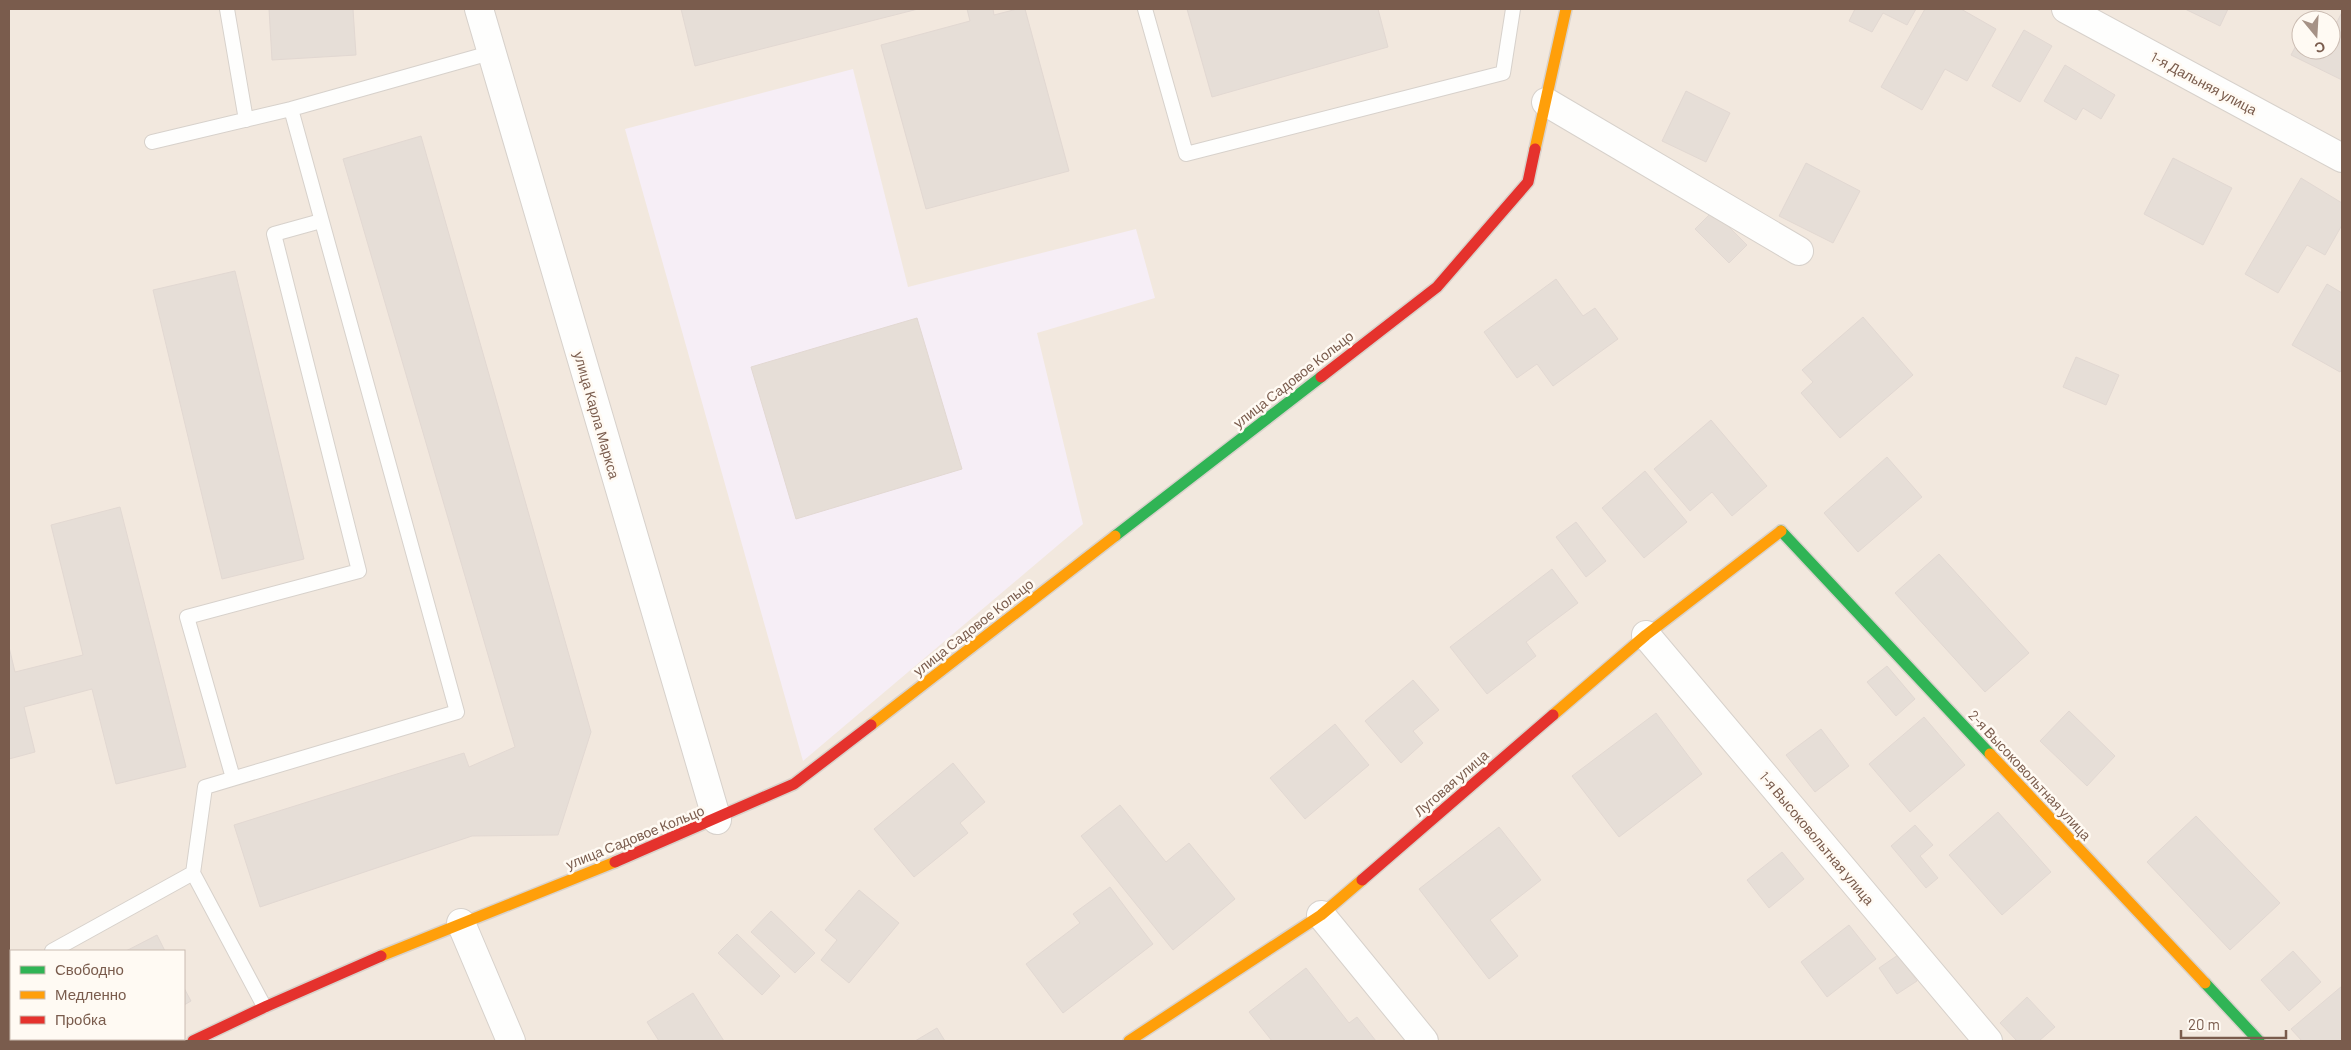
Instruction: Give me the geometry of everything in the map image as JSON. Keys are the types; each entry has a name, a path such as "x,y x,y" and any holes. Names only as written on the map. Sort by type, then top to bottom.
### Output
{"street":[{"name":"улица Карла Маркса","path":"479,9 490,53 717,820"},
{"name":"улица Садовое Кольцо","path":"193,1041 264,1006 461,923 717,820 794,784 1437,287 1528,182 1566,9"},
{"name":"1-я Дальняя улица","path":"2066,9 2342,158"},
{"path":"1546,102 1799,252"},
{"name":"Луговая улица","path":"1129,1041 1321,915 1646,635 1780,530"},
{"name":"2-я Высоковольтная улица","path":"1780,530 2258,1041"},
{"name":"1-я Высоковольтная улица","path":"1646,635 1988,1041"},
{"path":"1321,915 1424,1041"},
{"path":"461,923 511,1041"}],"lane":[{"path":"227,9 246,120"},
{"path":"1145,9 1186,154 1503,73 1513,9"},
{"path":"152,142 291,109 490,53"},
{"path":"264,1006 193,873 205,787 456,712 291,109"},
{"path":"233,778 187,617 359,571 274,234 321,221"},
{"path":"54,950 193,873"}],"shaded area":[{"path":"9,9 2342,9 2342,1041 9,1041"},
{"path":"853,69 908,287 1136,229 1155,298 1037,333 1083,524 803,761 625,129"}],"building":[{"path":"269,9 353,9 356,55 272,60"},
{"path":"681,9 918,9 695,66"},
{"path":"967,9 993,9 994,15 1017,9 1025,9 1069,171 926,209 881,45 970,21"},
{"path":"1187,9 1378,9 1388,47 1212,97"},
{"path":"1855,9 1916,9 1907,25 1883,13 1872,32 1849,21"},
{"path":"1925,9 1961,9 1996,29 1967,81 1945,69 1922,110 1881,87"},
{"path":"2185,9 2228,9 2220,26"},
{"path":"2342,12 2342,80 2301,60 2341,60"},
{"path":"2024,30 2052,46 2020,102 1992,86"},
{"path":"2065,65 2115,95 2101,119 2083,108 2076,120 2044,101"},
{"path":"1686,91 1730,113 1706,162 1662,141"},
{"path":"421,136 591,732 558,835 472,836 260,907 234,825 464,753 469,767 515,747 343,159"},
{"path":"2173,158 2232,188 2203,245 2144,214"},
{"path":"1806,163 1860,191 1833,243 1779,216"},
{"path":"2301,178 2342,203 2342,225 2325,255 2307,245 2278,293 2245,274"},
{"path":"1713,211 1747,245 1729,263 1695,229"},
{"path":"235,271 304,559 222,579 153,290"},
{"path":"1556,279 1583,316 1595,308 1618,339 1553,386 1537,364 1517,378 1484,332"},
{"path":"2327,284 2342,293 2342,369 2340,372 2292,345"},
{"path":"1863,317 1913,375 1840,438 1801,393 1813,382 1802,370"},
{"path":"917,318 962,469 796,519 751,367"},
{"path":"2076,357 2119,375 2106,405 2063,387"},
{"path":"1711,420 1767,486 1732,516 1712,492 1690,511 1654,469"},
{"path":"1887,457 1922,497 1858,552 1824,513"},
{"path":"1645,471 1687,522 1644,558 1602,508"},
{"path":"120,507 186,767 116,784 92,689 24,707 35,752 9,759 9,647 15,672 83,655 51,525"},
{"path":"1576,522 1606,561 1586,577 1556,537"},
{"path":"1939,554 2029,653 1985,692 1895,593"},
{"path":"1552,569 1578,603 1526,642 1536,656 1487,694 1450,647"},
{"path":"1887,666 1915,699 1896,716 1867,682"},
{"path":"1413,680 1439,710 1413,731 1423,743 1401,763 1365,721"},
{"path":"2069,711 2115,756 2087,786 2040,741"},
{"path":"1656,713 1702,774 1619,837 1572,776"},
{"path":"1924,717 1965,765 1910,812 1869,764"},
{"path":"1335,724 1369,765 1305,819 1270,778"},
{"path":"1821,729 1849,766 1815,792 1786,755"},
{"path":"953,763 985,802 960,823 968,833 914,877 874,829"},
{"path":"1120,805 1166,862 1189,843 1235,899 1173,950 1081,836"},
{"path":"1998,812 2051,872 2002,915 1949,855"},
{"path":"2196,816 2280,903 2230,950 2147,862"},
{"path":"1915,825 1933,845 1920,856 1938,878 1926,888 1891,846"},
{"path":"1499,827 1541,880 1490,920 1518,956 1489,979 1419,889"},
{"path":"1782,852 1804,879 1769,908 1747,880"},
{"path":"1110,887 1153,944 1063,1013 1026,964 1080,923 1073,914"},
{"path":"859,890 899,923 849,983 821,960 837,940 825,930"},
{"path":"771,911 815,953 795,973 751,932"},
{"path":"1849,925 1876,959 1827,997 1801,962"},
{"path":"737,934 780,976 762,995 718,953"},
{"path":"157,935 164,950 128,950"},
{"path":"2293,951 2321,982 2289,1011 2261,980"},
{"path":"1898,955 1917,981 1897,994 1879,968"},
{"path":"1306,968 1349,1023 1357,1017 1376,1041 1272,1041 1249,1012"},
{"path":"2342,986 2342,1040 2302,1041 2291,1029"},
{"path":"185,990 191,1001 185,1004"},
{"path":"693,993 724,1041 659,1041 647,1022"},
{"path":"2027,997 2055,1027 2039,1041 2017,1041 2000,1023"},
{"path":"9,1012 10,1040 116,1040 9,1041"},
{"path":"937,1028 945,1041 915,1041"}],"traffic: fast":[{"path":"1115,536 1321,377"},
{"path":"1781,531 1990,754"},
{"path":"2205,983 2259,1041"}],"traffic: slow":[{"path":"1535,149 1566,9"},
{"path":"1553,715 1646,635 1781,531"},
{"path":"871,725 1115,536"},
{"path":"1990,754 2205,983"},
{"path":"381,956 615,862"},
{"path":"1129,1041 1321,915 1362,880"}],"traffic: jam":[{"path":"1321,377 1437,287 1528,182 1535,149"},
{"path":"1362,880 1553,715"},
{"path":"615,862 794,784 871,725"},
{"path":"193,1041 381,956"}]}
